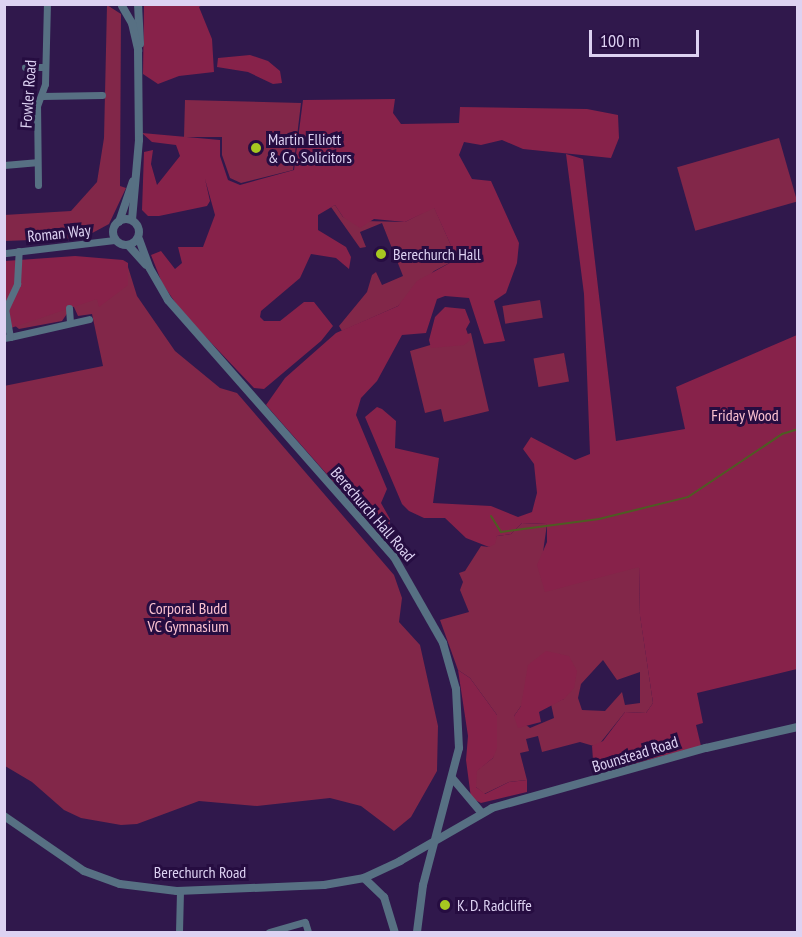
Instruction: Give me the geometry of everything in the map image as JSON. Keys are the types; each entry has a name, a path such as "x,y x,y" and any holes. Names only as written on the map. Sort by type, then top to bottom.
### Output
{"street":[{"name":"Fowler Road","path":"38,185 37,106 42,96 47,4"},
{"path":"135,178 113,232 114,240 129,246 139,239 138,227 132,220 139,140 138,50 136,4 122,5 132,23 138,50"},
{"path":"25,67 44,67"},
{"path":"42,96 102,95"},
{"path":"4,165 36,162"},
{"path":"118,222 132,220"},
{"name":"Berechurch Hall Road","path":"139,239 149,267"},
{"name":"Roman Way","path":"6,253 114,240"},
{"name":"Berechurch Hall Road","path":"129,246 149,267 194,333 390,551 408,576 443,643 454,680 460,726 453,779 434,840 417,933"},
{"path":"19,251 17,284 5,310 7,337 89,319"},
{"path":"69,308 70,322"},
{"name":"Bounstead Road","path":"434,840 481,812 706,748 798,727"},
{"path":"453,779 481,812"},
{"name":"Berechurch Road","path":"4,816 98,878 130,886 180,891 324,885 364,878 411,856 434,840"},
{"path":"411,856 429,864"},
{"path":"364,878 384,897 394,933"},
{"path":"179,933 180,891"},
{"path":"269,933 305,922 308,933"}],"green space":[{"path":"107,5 121,14 120,186 126,188 109,224 83,238 5,241 4,215 71,211 97,182 104,138"},
{"path":"144,5 202,5 199,7 212,39 214,72 179,76 158,84 143,74"},
{"path":"250,55 268,61 280,71 282,83 273,84 248,72 217,67 218,58"},
{"path":"395,99 393,113 401,124 459,123 460,107 587,109 618,115 619,138 611,158 523,149 502,140 481,145 464,142 459,155 472,179 491,181 519,243 517,263 506,293 494,301 505,341 484,344 469,298 445,296 437,299 426,333 402,335 377,381 361,398 356,415 387,489 381,503 390,519 388,536 376,530 266,405 285,378 336,333 398,306 417,281 457,259 434,208 405,222 374,219 360,228 343,217 335,205 318,215 318,230 346,247 351,257 349,269 336,258 311,254 300,278 261,311 260,317 264,321 280,321 304,302 314,302 333,326 321,341 264,389 254,388 181,311 162,283 151,255 161,251 175,269 182,263 178,247 203,247 215,215 205,179 210,201 207,206 159,216 148,216 142,210 144,152 153,150 151,164 157,185 180,156 176,145 152,142 142,133 220,140 220,156 228,180 240,185 294,170 303,100"},
{"path":"185,100 301,103 293,170 241,183 230,178 222,155 222,137 184,137"},
{"path":"779,138 797,201 695,231 677,167"},
{"name":"Friday Wood","path":"566,154 583,159 616,441 685,429 676,387 797,335 797,669 697,693 703,723 696,725 701,746 594,774 592,746 603,741 625,712 646,713 653,703 640,616 639,567 545,592 537,565 547,542 547,524 522,523 511,534 497,536 495,544 489,547 466,538 445,518 424,518 409,511 402,504 365,417 377,407 382,409 396,421 395,448 439,458 433,503 491,506 518,517 532,512 537,493 534,464 523,449 531,437 575,460 590,454 584,294"},
{"path":"335,205 343,217 365,221 405,222 434,207 457,259 434,271 398,306 342,331 339,326 367,292 372,275 376,272 382,285 403,276 382,223 360,232 366,247 360,248 331,207"},
{"path":"75,256 123,260 128,263 128,285 99,307 97,299 5,330 5,261"},
{"name":"Corporal Budd VC Gymnasium","path":"128,267 137,296 175,351 220,388 237,393 394,575 402,598 399,622 420,645 438,726 437,771 411,817 394,831 361,806 330,798 257,806 199,801 137,824 121,825 81,818 64,810 32,782 5,766 4,386 103,366 92,314 78,316 73,305 62,321 19,329 14,325 99,289"},
{"path":"540,300 543,318 505,324 502,306"},
{"path":"445,307 465,309 470,322 466,329 470,340 464,345 431,348 429,340 435,317"},
{"path":"471,333 489,411 444,422 441,409 425,413 410,351"},
{"path":"564,353 569,382 539,387 533,358"},
{"path":"522,523 547,524 543,552 639,566 640,615 653,703 646,713 625,712 597,747 580,742 542,752 538,736 526,739 529,751 520,753 527,780 509,782 484,794 476,787 476,771 493,758 497,715 470,678 458,670 440,620 469,612 460,590 463,582 459,573 465,571 481,546 489,547 497,536 511,534","holes":["603,660 617,680 640,672 640,703 625,705 622,692 605,711 582,710 578,698 581,684","564,699 551,704 554,718 530,728 514,716 521,706"]},
{"path":"546,651 569,656 577,671 574,688 564,699 539,712 541,722 518,728 514,716 521,706 528,665"},
{"path":"458,670 470,678 497,715 497,748 493,758 477,771 476,787 485,794 509,782 527,780 527,792 481,803 471,798 466,760 468,736"}],"waterway":[{"path":"491,516 501,532 599,519 688,497 782,434 798,429"}],"place":[{"name":"Martin Elliott & Co. Solicitors","path":"256,148"},
{"name":"Berechurch Hall","path":"381,254"},
{"name":"K. D. Radcliffe","path":"445,905"}]}
